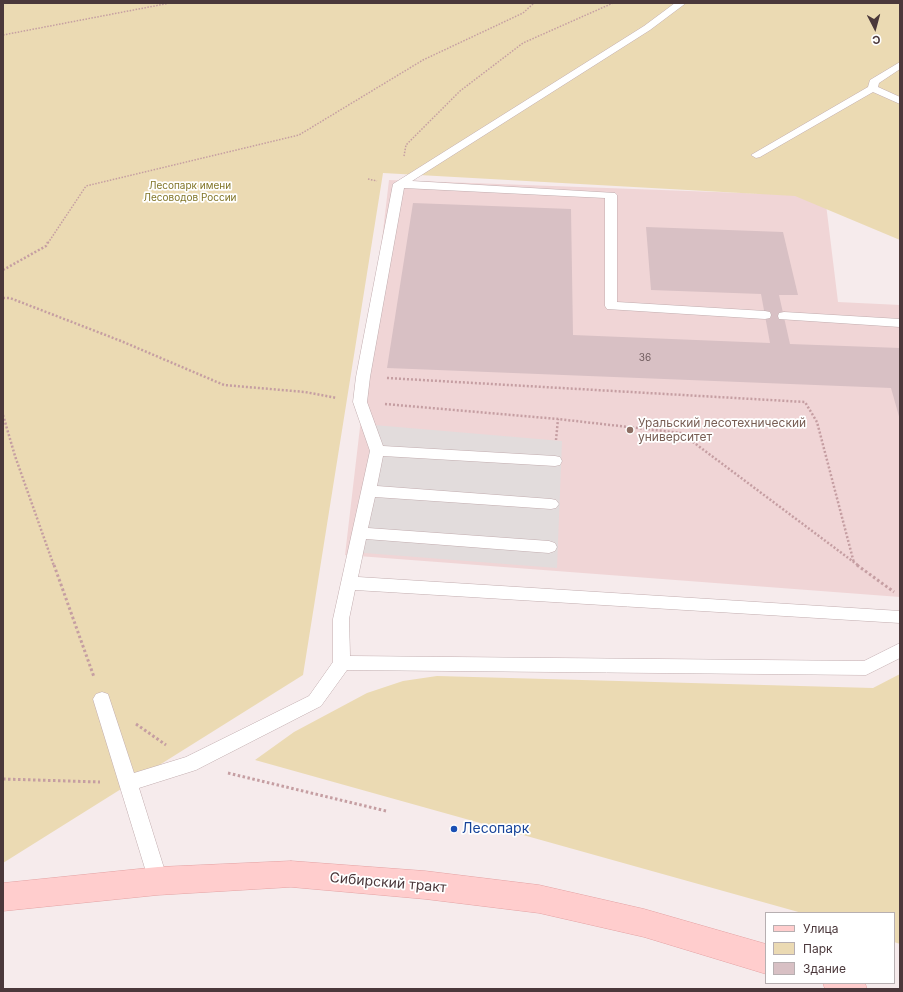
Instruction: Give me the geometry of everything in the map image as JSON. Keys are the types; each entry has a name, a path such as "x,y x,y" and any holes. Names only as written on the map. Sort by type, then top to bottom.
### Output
{"main road":[{"name":"Сибирский тракт","path":"3,898 158,882 291,874 424,885 531,898 644,923 765,959"},
{"path":"840,984 852,989"}],"lane":[{"path":"399,184 647,28 680,3"},
{"path":"873,88 874,82 900,65"},
{"path":"873,88 900,101"},
{"path":"756,155 873,88"},
{"path":"399,184 611,195 611,306 765,315"},
{"path":"127,783 190,764 315,701 342,663 341,619 377,451 360,402 363,377 399,184"},
{"path":"784,316 900,323"},
{"path":"377,451 554,461"},
{"path":"368,491 551,504"},
{"path":"359,533 549,547"},
{"path":"348,583 900,617"},
{"path":"342,663 866,668 900,650"},
{"path":"102,699 158,882"}],"path":[{"path":"3,35 170,3"},
{"path":"3,270 46,246 86,186 299,135 423,60 523,13 534,3"},
{"path":"399,184 406,145 460,91 523,43 613,3"},
{"path":"3,298 10,298 121,341 224,384 305,392 360,402 558,419 681,433 894,593"},
{"path":"363,377 805,402 817,422 854,563"},
{"path":"3,415 15,456 102,699"},
{"path":"3,779 127,783"}],"shaded area":[{"name":"Уральский лесотехнический университет","path":"389,180 825,196 838,302 900,305 900,597 345,555"},
{"path":"374,425 562,441 557,568 352,552"}],"green space":[{"name":"Лесопарк имени Лесоводов России","path":"3,3 900,3 900,240 795,196 383,173 303,675 3,863"},
{"path":"900,674 900,944 895,942 895,912 798,912 255,760 294,732 367,693 403,681 437,676 873,688"}],"building":[{"path":"413,203 571,209 573,335 770,343 761,294 651,290 646,227 783,232 798,295 779,295 790,344 900,348 900,420 891,388 387,368"}],"place":[{"name":"Уральский лесотехнический университет","path":"630,430"},
{"name":"Лесопарк","path":"454,829"}]}
